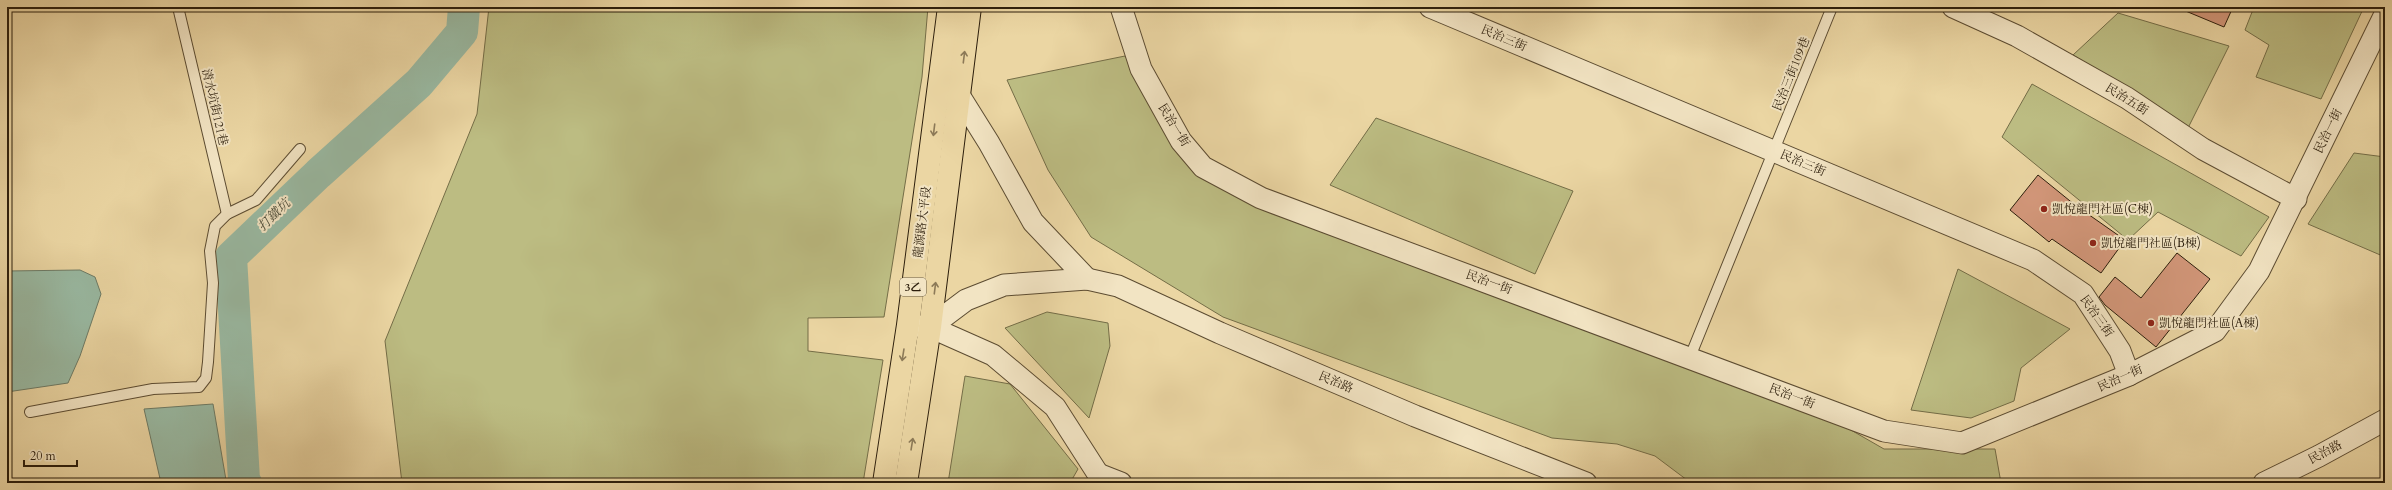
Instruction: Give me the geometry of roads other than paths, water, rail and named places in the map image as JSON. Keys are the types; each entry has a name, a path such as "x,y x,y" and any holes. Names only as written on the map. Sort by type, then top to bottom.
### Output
{"main road":[{"name":"龍源路大平段","path":"906,483 930,327 949,93 949,7"},
{"name":"龍源路大平段","path":"884,483 908,325 949,93 970,7"}],"street":[{"name":"民治一街","path":"1121,7 1141,69 1181,141 1203,167 1261,198 1690,357 1884,432 1962,443 2129,375 2215,331 2259,271 2296,199 2385,14"},
{"name":"民治三街","path":"1430,7 1774,150 2033,260 2084,294 2120,351 2129,375"},
{"name":"民治五街","path":"1954,7 2017,36 2127,98 2203,149 2296,199"},
{"path":"949,93 1033,222 1087,279"},
{"name":"民治路","path":"930,327 966,300 1004,285 1087,279 1118,286 1220,333 1415,416 1586,483"},
{"path":"908,325 930,327 993,355 1055,407 1094,479 1121,483"},
{"name":"民治路","path":"2264,483 2319,456 2385,420"}],"lane":[{"name":"清水坑街121巷","path":"178,7 227,214"},
{"name":"民治三街109巷","path":"1690,357 1832,7"},
{"path":"30,412 153,389 199,387 206,378 212,318 213,283 210,251 215,226 227,214 256,200 300,149"}],"waterway":[{"name":"打鐵坑","path":"246,483 244,480 231,257 318,174 419,83 462,32 464,7"}],"place":[{"name":"凱悅龍門社區(C棟)","path":"2044,209"},
{"name":"凱悅龍門社區(B棟)","path":"2093,243"},
{"name":"凱悅龍門社區(A棟)","path":"2151,323"}]}
